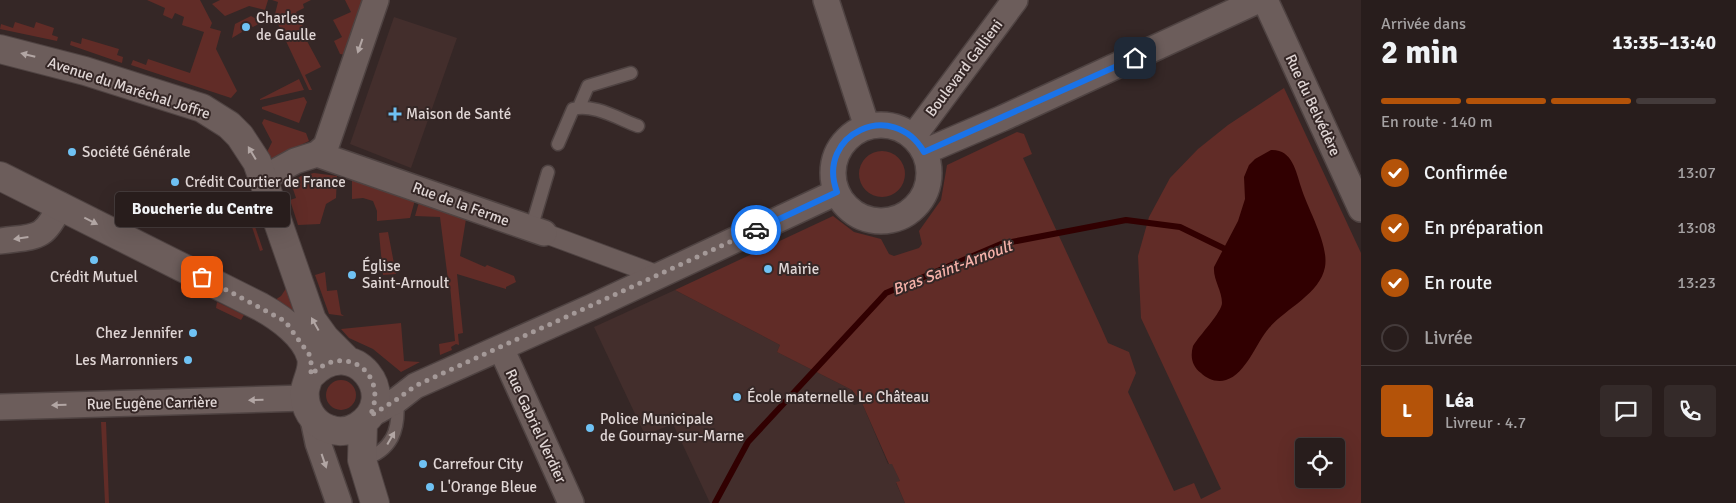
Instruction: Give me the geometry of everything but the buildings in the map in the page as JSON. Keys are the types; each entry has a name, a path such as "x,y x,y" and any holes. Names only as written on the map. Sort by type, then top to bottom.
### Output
{"main road":[{"name":"Avenue du Maréchal Joffre","path":"0,49 85,71 202,108 221,119 240,136 257,162 312,320 325,338 346,360 365,369 371,377"},
{"path":"0,176 275,314 291,327 311,357 315,405 351,465 365,503"},
{"path":"315,405 327,362 346,360"},
{"path":"371,377 376,397 367,419 362,460 375,503"},
{"path":"315,405 348,430 367,419"}],"street":[{"path":"264,178 294,161 316,154 326,146 376,0"},
{"path":"826,0 867,127"},
{"name":"Boulevard Gallieni","path":"919,144 1015,0"},
{"path":"919,144 1018,112 1259,0"},
{"name":"Rue du Belvédère","path":"1265,0 1361,209"},
{"path":"881,125 895,127 919,144 929,169 926,192 916,206 902,216 886,221 868,219 852,211 837,192 833,173 838,153 850,137 867,127 881,125"},
{"name":"Rue de la Ferme","path":"316,154 660,276"},
{"path":"367,419 406,393 837,192"},
{"path":"0,241 37,236 47,230 60,205"},
{"name":"Rue Gabriel Verdier","path":"500,348 571,503"},
{"path":"371,377 406,393"},
{"path":"315,405 318,443 339,503"},
{"name":"Rue Eugène Carrière","path":"0,407 315,405"}],"lane":[{"path":"579,107 588,86 631,73"},
{"path":"558,144 570,114 573,109 579,107 592,109 638,126"},
{"path":"537,231 548,172"},
{"path":"362,460 376,456 391,439 406,393"}],"shaded area":[{"path":"147,0 200,0 212,23 210,28 221,31 216,49 237,91 231,98 131,65 133,60 146,65 148,59 190,73 204,32 182,25 184,17 175,13 172,19 163,15 165,8"},
{"path":"220,0 268,0 265,10 249,6 225,16 212,4"},
{"path":"272,0 311,0 303,4 304,8 296,12 303,27 300,28 321,67 305,75 312,90 309,90 278,24 281,22 277,13 275,14 278,2"},
{"path":"345,0 365,0 346,55 340,54 334,41 342,37 333,20 351,12"},
{"path":"251,16 262,22 253,27 246,23 242,25 242,32 232,38 235,24"},
{"name":"Maison de Santé","path":"394,17 457,38 411,168 350,144"},
{"path":"15,22 34,28 36,22 54,28 52,35 58,37 57,41 0,29 1,24 13,28"},
{"path":"82,38 119,49 117,55 123,57 122,63 70,45 71,41 81,44"},
{"path":"299,79 304,90 260,100 260,99"},
{"path":"1284,88 1361,253 1361,503 905,503 896,482 900,481 892,464 889,464 862,403 852,390 777,352 780,345 675,290 833,216 854,232 881,239 889,254 894,256 919,248 922,244 919,231 941,200 947,165 1017,132 1024,134 1032,154 1023,158 1108,343 1129,352 1136,373 1128,392 1174,491 1194,483 1201,499 1221,489 1141,318 1138,256 1149,217 1170,178 1198,149 1228,125"},
{"path":"304,97 307,102 299,123 262,109 262,107"},
{"path":"264,119 306,133 309,141 271,159 265,156 272,142 262,123"},
{"path":"1271,150 1284,153 1295,168 1321,238 1324,248 1325,267 1322,277 1316,285 1269,328 1245,365 1233,377 1219,381 1212,380 1203,375 1194,364 1192,358 1193,346 1221,307 1222,298 1214,267 1238,221 1245,199 1244,177 1249,165 1255,159"},
{"path":"887,151 899,157 904,165 904,183 899,191 891,196 877,197 865,191 860,183 859,169 865,157 873,152"},
{"path":"314,173 337,176 336,198 326,204 320,224 298,225 290,200 296,198 291,183 301,176"},
{"path":"352,180 415,200 410,218 377,221 377,211 373,201 363,198 352,199"},
{"path":"242,197 245,197 263,250 260,251"},
{"path":"419,202 466,219 460,256 485,267 487,265 514,276 516,282 506,287 506,289 457,274 463,333 458,334 459,345 456,344 451,347 452,350 440,355 439,344 455,341 450,285 436,287 436,283 448,280 440,217 415,216"},
{"path":"388,232 396,274 383,275 379,233"},
{"path":"325,272 327,291 337,290 341,314 344,316 329,314 315,275"},
{"path":"289,284 304,324 275,300 281,296"},
{"name":"École maternelle Le Château","path":"675,290 780,345 777,352 852,390 849,400 854,405 862,403 888,464 892,463 900,481 896,483 905,503 710,503 673,424 645,435 594,327"},
{"path":"217,302 244,315 241,320 216,308"},
{"path":"401,323 404,361 420,362 401,372 373,349 349,338 341,329"},
{"path":"341,380 352,384 356,395 352,406 341,410 330,406 326,395 330,384"},
{"path":"101,422 106,422 109,503 105,503"}],"waterway":[{"name":"Bras Saint-Arnoult","path":"715,503 748,442 886,293 1001,244 1126,220 1180,227 1223,248"}],"way so far":[{"path":"202,277 275,314 285,321 297,335 311,357 311,375 327,362 336,360 346,360 365,369 375,387 376,397 370,416 415,386 594,306 756,230"}],"place":[{"name":"Charles de Gaulle","path":"246,27"},
{"name":"Maison de Santé","path":"395,114"},
{"name":"Société Générale","path":"72,152"},
{"name":"Crédit Courtier de France","path":"175,182"},
{"name":"Crédit Mutuel","path":"94,260"},
{"name":"Mairie","path":"768,269"},
{"name":"Église Saint-Arnoult","path":"352,275"},
{"name":"Boucherie du Centre","path":"202,277"},
{"name":"Chez Jennifer","path":"193,333"},
{"name":"Les Marronniers","path":"188,360"},
{"name":"École maternelle Le Château","path":"737,397"},
{"name":"Police Municipale de Gournay-sur-Marne","path":"590,428"},
{"name":"Carrefour City","path":"423,464"},
{"name":"L'Orange Bleue","path":"430,487"}],"route":[{"path":"756,230 837,192 833,173 838,153 850,137 867,127 881,125 901,129 913,137 924,152 1135,58"}]}
